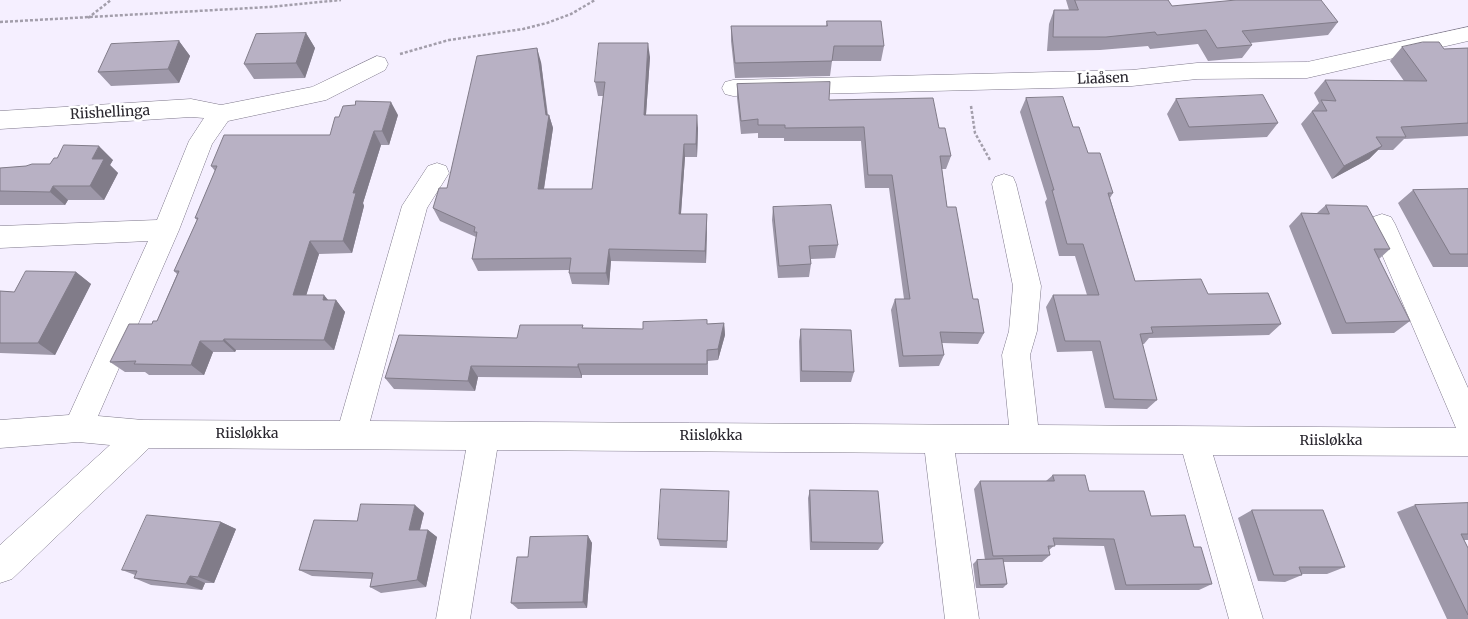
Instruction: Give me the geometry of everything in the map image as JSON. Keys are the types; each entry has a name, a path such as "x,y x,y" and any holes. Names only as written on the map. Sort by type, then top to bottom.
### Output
{"street":[{"name":"Liaåsen","path":"734,88 1132,78 1197,70 1307,70 1468,34"},
{"name":"Riishellinga","path":"0,120 191,108 209,110 220,114 318,94 377,64"},
{"path":"78,428 166,230 201,141 220,114"},
{"path":"351,435 414,206 437,173"},
{"path":"1004,184 1027,286 1023,331 1016,355 1025,439"},
{"path":"1382,224 1468,421"},
{"path":"0,237 166,230"},
{"name":"Riisløkka","path":"0,434 78,428 143,434 1468,442"},
{"path":"0,568 143,434"},
{"path":"453,619 484,435"},
{"path":"938,438 962,619"},
{"path":"1194,440 1246,619"}],"path":[{"path":"87,18 111,0"},
{"path":"0,22 269,7 341,0"},
{"path":"377,64 412,49 445,40 524,30 557,21 595,0"},
{"path":"969,83 974,133 1004,184"}],"building":[{"path":"1075,0 1168,0 1172,6 1236,0 1321,0 1338,22 1242,31 1252,45 1217,48 1206,30 1157,35 1155,32 1106,37 1053,37 1054,10 1078,10"},
{"path":"827,21 881,21 884,46 834,46 832,61 735,63 731,26 827,26"},
{"path":"306,33 296,63 244,64 256,34"},
{"path":"179,41 168,69 98,72 111,44"},
{"path":"1423,42 1439,42 1444,49 1468,48 1468,123 1401,127 1406,137 1376,137 1382,146 1344,166 1312,111 1327,111 1321,100 1336,101 1325,80 1427,81 1402,47"},
{"path":"599,43 648,43 644,115 697,115 696,144 684,144 679,214 707,214 705,251 609,249 606,273 569,273 571,258 472,259 477,232 474,232 475,227 433,208 439,188 447,188 477,56 537,48 546,115 549,115 538,189 592,189 605,82 595,82"},
{"path":"830,82 829,100 933,98 939,128 945,128 951,156 940,156 947,207 956,207 973,299 978,299 984,333 940,332 944,355 903,356 895,299 910,299 892,175 868,175 864,127 785,128 785,125 758,125 758,119 741,121 737,84"},
{"path":"1263,95 1278,123 1189,127 1176,99"},
{"path":"1063,97 1073,127 1079,127 1088,153 1100,153 1113,193 1108,193 1135,281 1201,279 1208,294 1268,293 1281,324 1151,327 1153,333 1140,334 1157,400 1114,399 1100,341 1065,341 1053,295 1099,295 1083,244 1067,244 1052,190 1054,190 1026,98"},
{"path":"356,101 391,102 382,131 374,131 353,193 356,193 343,241 310,241 293,295 324,295 323,300 336,300 324,340 224,339 223,341 200,341 191,365 134,364 136,361 110,362 129,324 152,324 153,321 157,321 179,271 174,271 198,218 195,218 217,166 211,166 224,135 330,135 335,117 339,117 343,106 355,105"},
{"path":"64,145 99,146 92,159 104,159 90,186 53,186 50,192 0,191 0,168 50,164 54,158 57,158"},
{"path":"1468,189 1468,254 1450,254 1413,190"},
{"path":"831,205 838,245 809,246 811,264 779,266 773,207"},
{"path":"1326,205 1367,206 1390,249 1374,249 1410,321 1346,323 1301,213 1329,214"},
{"path":"26,271 76,272 38,343 0,343 0,291 14,292"},
{"path":"707,320 707,324 724,323 718,349 707,350 707,364 578,364 578,367 471,366 468,381 385,378 399,335 517,338 520,325 583,325 582,328 643,329 643,322"},
{"path":"801,329 851,330 854,372 802,371"},
{"path":"1053,475 1085,475 1089,491 1144,491 1151,516 1185,515 1194,547 1201,547 1212,584 1126,585 1114,539 1053,538 1055,546 1048,546 1050,555 993,556 980,481 1054,481"},
{"path":"661,489 729,491 727,541 658,539"},
{"path":"810,490 878,491 883,543 812,542"},
{"path":"1468,503 1468,534 1461,534 1468,548 1468,615 1415,505"},
{"path":"361,504 415,505 409,530 428,530 417,580 370,587 373,573 299,570 314,520 357,521"},
{"path":"1252,510 1323,510 1345,567 1299,567 1302,575 1274,575"},
{"path":"147,515 221,522 198,577 190,576 186,584 134,578 137,571 122,570"},
{"path":"588,536 583,602 511,603 517,557 528,557 530,537"},
{"path":"1003,559 1007,584 980,585 977,560"}]}
